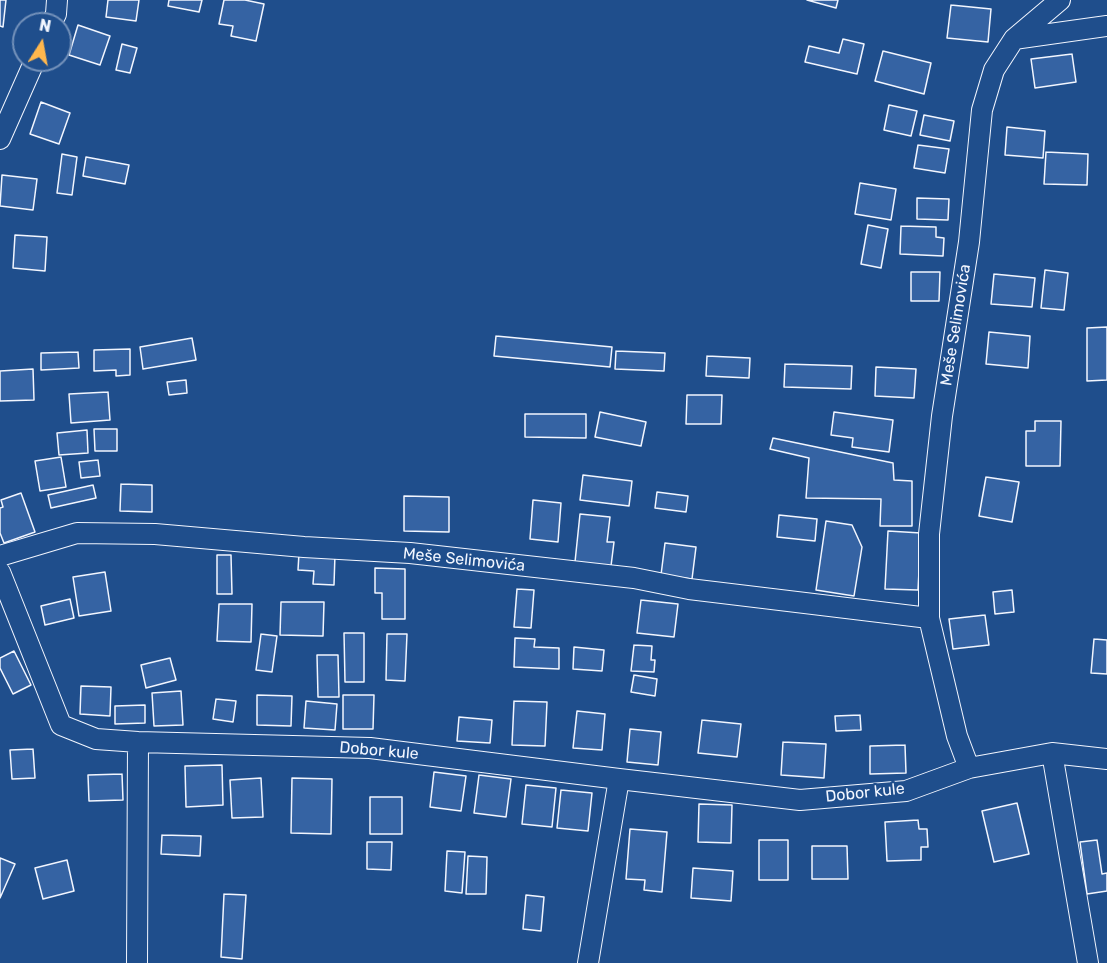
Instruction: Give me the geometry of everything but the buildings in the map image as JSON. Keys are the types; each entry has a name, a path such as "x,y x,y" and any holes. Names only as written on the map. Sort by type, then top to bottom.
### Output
{"street":[{"name":"Meše Selimovića","path":"969,768 957,736 929,618 931,522 942,416 969,242 982,110 994,70 1014,39 1060,0"},
{"path":"1014,39 1107,26"},
{"path":"0,139 30,72"},
{"name":"Meše Selimovića","path":"0,556 77,533 155,534 304,547 410,553 634,578 689,589 929,618"},
{"name":"Dobor kule","path":"0,572 61,725 96,739 370,748 800,800 906,791 969,768 1052,753 1107,759"},
{"path":"137,963 138,742"},
{"path":"1052,753 1088,963"},
{"path":"588,963 619,779"}]}
